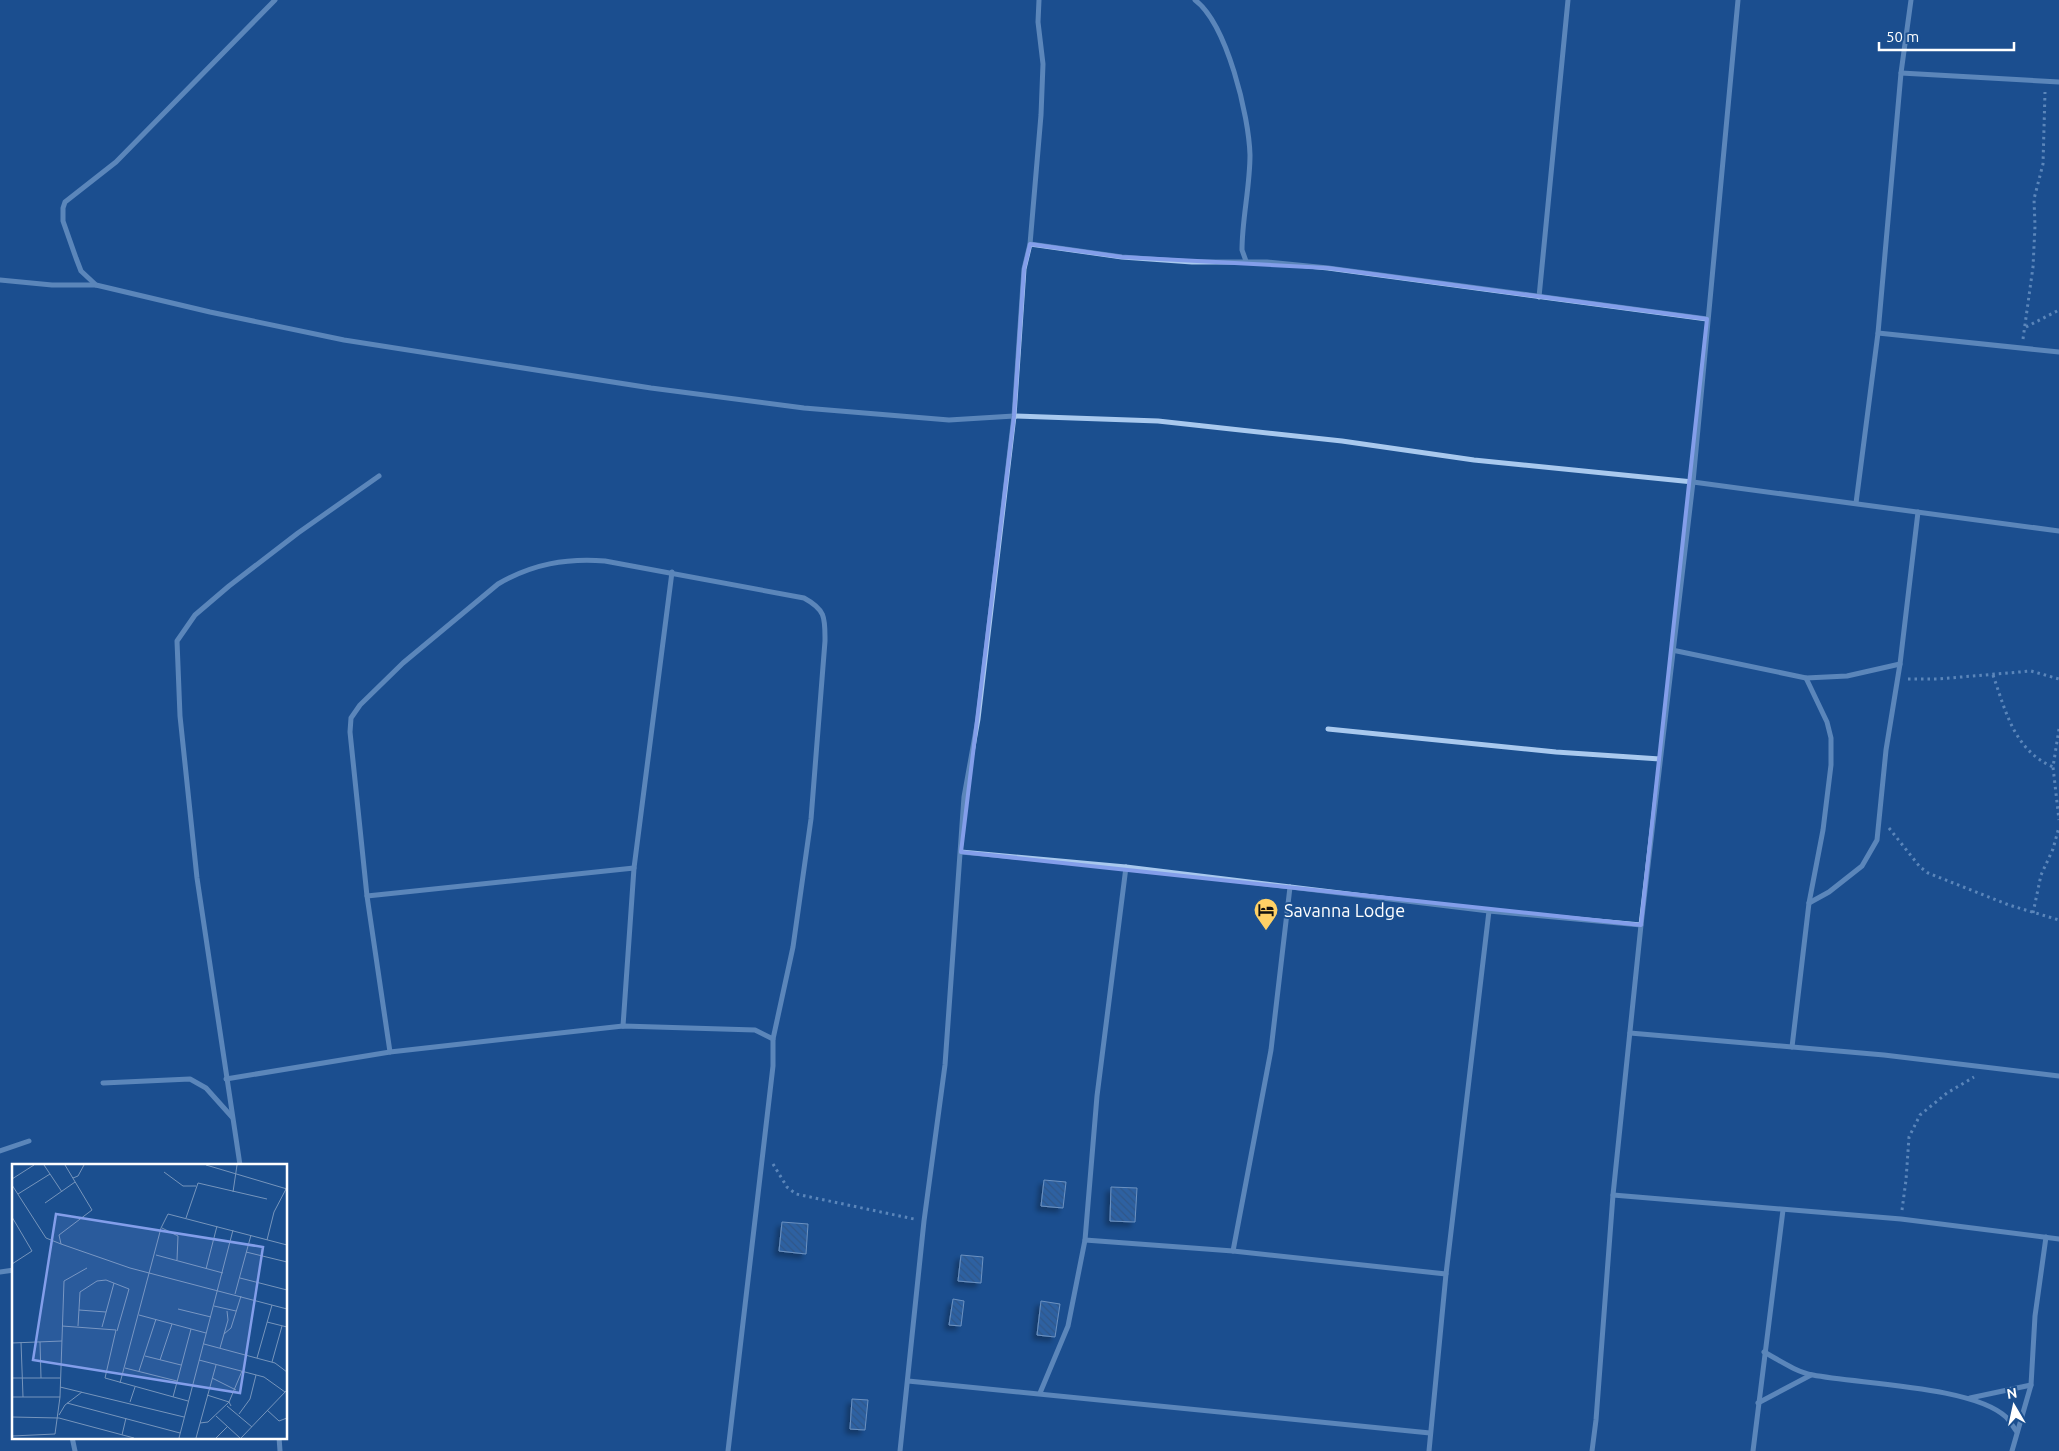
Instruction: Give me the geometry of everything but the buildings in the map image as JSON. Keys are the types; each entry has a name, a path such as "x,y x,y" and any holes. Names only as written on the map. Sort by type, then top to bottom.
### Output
{"street":[{"path":"96,285 81,271 76,258 63,221 65,202 116,162 275,0"},
{"path":"900,1451 924,1221 945,1065 964,797 978,719 1014,416 1024,269 1030,244 1043,64 1038,22 1039,0"},
{"path":"1195,0 1202,5 1217,26 1228,54 1245,121 1250,158 1242,250 1246,261"},
{"path":"1539,297 1568,0"},
{"path":"1592,1451 1613,1195 1641,925 1693,482 1738,0"},
{"path":"1856,503 1878,333 1901,73 1911,0"},
{"path":"1901,73 2059,82"},
{"path":"1030,244 1122,257 1192,262 1246,261 1328,268 1708,319"},
{"path":"0,280 52,285 96,285 210,312 344,340 651,388 804,408 949,420 1014,416 1158,421 1342,441 1474,460 1693,482 2059,531"},
{"path":"1878,333 2059,352"},
{"path":"240,1164 197,878 180,716 177,641 195,615 230,586 298,533 379,476"},
{"path":"1809,903 1829,892 1862,866 1877,840 1886,750 1898,679 1918,512"},
{"path":"390,1052 367,896 350,724 354,712 360,705 403,663 498,584 530,568 547,563 587,559 605,561 804,598 816,604 823,614 825,641 811,819 793,947 773,1038 773,1066 728,1451"},
{"path":"623,1026 634,868 672,572"},
{"path":"1672,650 1806,678 1848,676 1900,664"},
{"path":"1792,1047 1809,903 1823,830 1831,765 1831,738 1827,722 1806,678"},
{"path":"1328,729 1556,752 1660,759"},
{"path":"961,852 1126,867 1489,911 1641,925"},
{"path":"1040,1393 1068,1326 1085,1240 1097,1096 1126,867"},
{"path":"367,896 634,868"},
{"path":"1233,1252 1271,1050 1290,887"},
{"path":"1429,1451 1446,1274 1489,911"},
{"path":"226,1079 390,1052 623,1026 755,1030 773,1038"},
{"path":"1630,1032 1884,1055 2059,1076"},
{"path":"103,1083 190,1079 206,1088 232,1117"},
{"path":"0,1151 29,1141"},
{"path":"1613,1195 1900,1220 2059,1238"},
{"path":"1753,1451 1782,1210"},
{"path":"2012,1451 2031,1385 2035,1316 2046,1237"},
{"path":"1085,1240 1233,1252 1446,1274"},
{"path":"1764,1352 1785,1364 1811,1375 1868,1381 1967,1398 1997,1410 2006,1417 2017,1432"},
{"path":"1758,1403 1811,1375"},
{"path":"908,1382 1040,1393 1252,1417 1430,1433"},
{"path":"1967,1398 2031,1385"},
{"path":"72,1438 75,1451"},
{"path":"279,1438 280,1451"}],"path":[{"path":"2021,348 2034,267 2036,226 2034,199 2043,164 2046,82"},
{"path":"2025,327 2059,310"},
{"path":"1898,679 1938,679 2030,671 2059,679"},
{"path":"1992,675 2013,731 2031,754 2039,761 2053,767"},
{"path":"2059,729 2053,767 2059,820"},
{"path":"1880,816 1920,867 1928,874 2009,905 2059,920"},
{"path":"2032,912 2041,875 2053,849 2059,827"},
{"path":"1900,1220 1906,1180 1909,1138 1920,1115 1947,1093 1992,1068"},
{"path":"763,1145 787,1187 796,1194 924,1221"}],"highlighted area":[{"path":"1030,244 1122,257 1328,268 1707,319 1641,925 961,852 1014,416 1024,269"}],"place":[{"name":"Savanna Lodge","path":"1266,931"}]}
